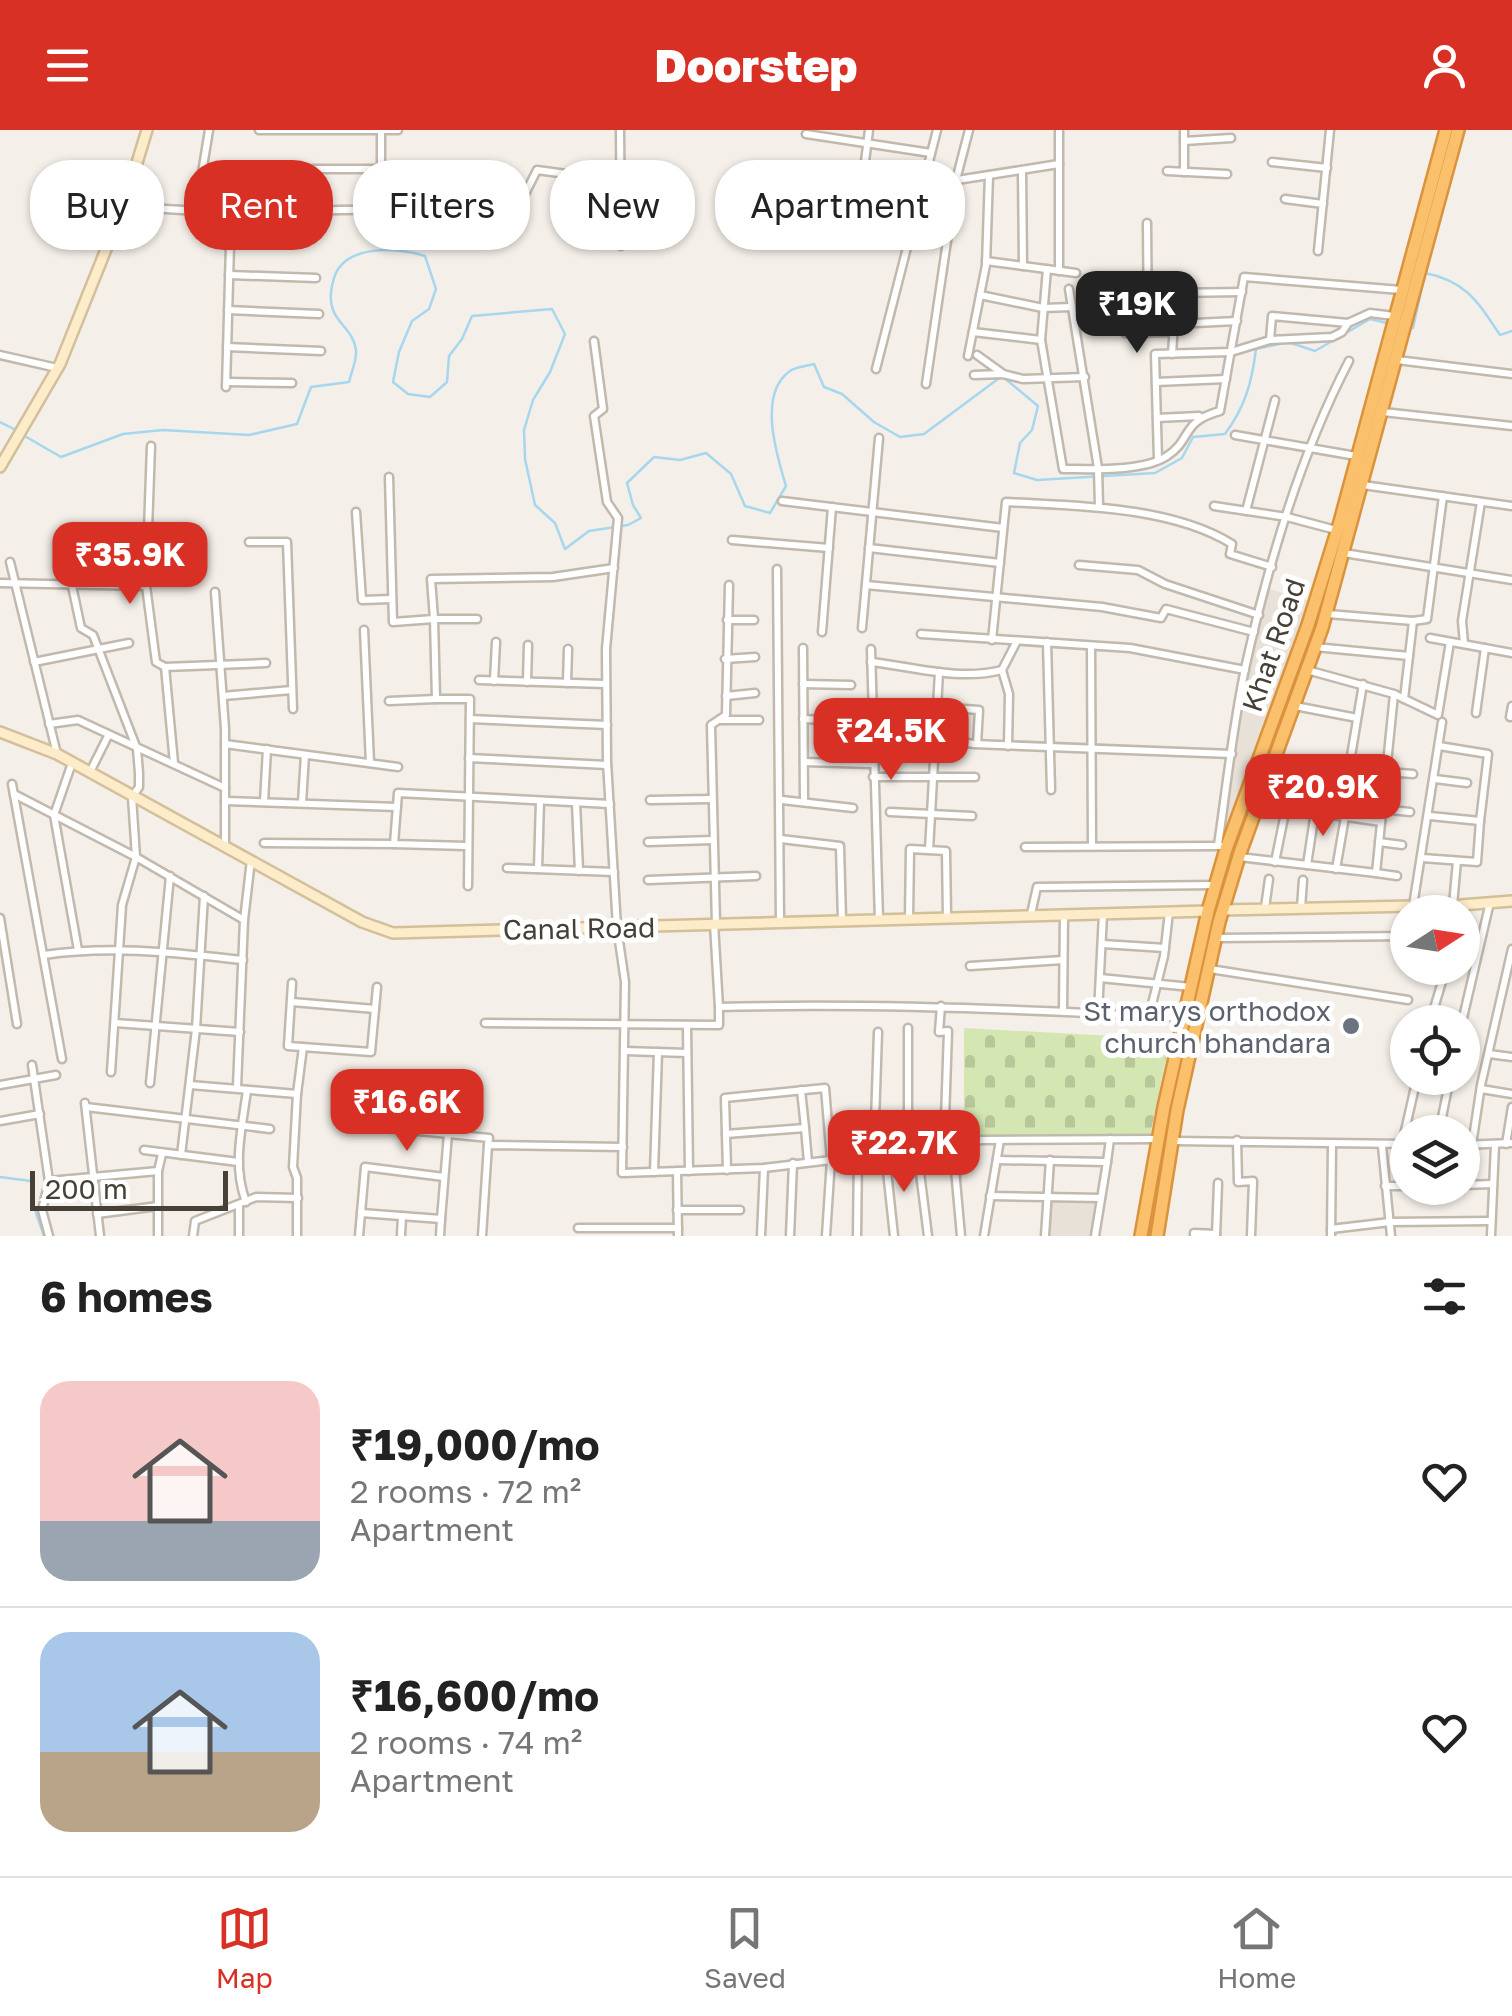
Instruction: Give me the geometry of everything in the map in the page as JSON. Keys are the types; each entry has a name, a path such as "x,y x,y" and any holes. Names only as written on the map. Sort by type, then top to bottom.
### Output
{"highway":[{"name":"Khat Road","path":"1415,264 1446,130"},
{"name":"Khat Road","path":"1141,1236 1222,910 1294,706 1300,668 1315,647 1326,614 1338,552 1338,530 1393,354 1396,316 1458,130"},
{"name":"Khat Road","path":"1157,1236 1165,1140 1184,1018 1222,847 1300,668 1362,485 1361,459 1382,412 1404,298"},
{"path":"1208,911 1222,910"}],"street":[{"path":"138,160 147,130"},
{"path":"204,160 209,130"},
{"path":"260,130 398,130"},
{"path":"620,130 620,160"},
{"path":"865,160 869,130"},
{"path":"876,369 937,130"},
{"path":"961,160 969,130"},
{"path":"1060,130 1060,271"},
{"path":"1184,130 1184,172"},
{"path":"1318,251 1330,130"},
{"path":"380,131 380,160"},
{"path":"806,134 931,153"},
{"path":"1184,140 1231,138"},
{"path":"1272,162 1326,168"},
{"path":"965,179 1059,164"},
{"path":"530,184 537,170 550,172"},
{"path":"1022,170 1023,266"},
{"path":"1166,171 1227,174"},
{"path":"989,175 986,261 972,356 1002,374"},
{"path":"1285,199 1323,204"},
{"path":"1148,223 1148,332"},
{"path":"0,467 58,368 106,250"},
{"path":"230,250 226,384 292,383"},
{"path":"926,384 946,250"},
{"path":"986,261 1076,272"},
{"path":"1046,269 1040,340 1063,468 1098,469 1158,460 1168,455 1200,416"},
{"path":"229,275 316,278"},
{"path":"1157,418 1220,411 1244,277 1404,298"},
{"path":"1069,289 1098,469 1099,507"},
{"path":"1171,294 1242,292"},
{"path":"980,295 1043,308 1072,308"},
{"path":"228,310 319,314"},
{"path":"1270,340 1272,316 1348,323 1370,313 1396,316"},
{"path":"1172,354 1174,324 1236,322"},
{"path":"1158,460 1156,354 1231,352 1270,340 1332,337 1348,323"},
{"path":"973,332 1040,340"},
{"path":"1125,333 1173,332"},
{"path":"594,341 603,410 594,416 607,502 618,518 606,684 617,927 626,982 622,1172 764,1168 858,1153 1000,1140 1237,1140 1390,1145"},
{"path":"228,348 321,350"},
{"path":"1393,354 1512,374"},
{"path":"0,355 58,368"},
{"path":"1024,846 1222,847 1232,754 1254,632 1309,450 1350,361"},
{"path":"974,375 1002,374 1023,379 1085,377"},
{"path":"1156,382 1226,380"},
{"path":"1246,511 1276,400"},
{"path":"1382,412 1512,426"},
{"path":"1235,435 1361,459"},
{"path":"862,628 879,438"},
{"path":"151,446 146,586 156,662 165,667 266,663"},
{"path":"389,477 393,622 476,619"},
{"path":"1362,485 1512,506"},
{"path":"1326,614 1427,620 1443,496"},
{"path":"782,501 1004,528"},
{"path":"992,640 1006,502 1128,509 1218,535 1232,544 1230,554 1272,567"},
{"path":"1464,644 1462,622 1481,502"},
{"path":"1214,506 1287,517 1338,530"},
{"path":"822,632 832,507"},
{"path":"356,512 362,600 392,599"},
{"path":"732,540 829,548"},
{"path":"249,542 286,542 293,709"},
{"path":"869,548 1000,564"},
{"path":"1338,552 1512,580"},
{"path":"10,562 56,754"},
{"path":"1078,566 1138,570 1164,584 1259,615"},
{"path":"436,699 431,579 553,578 614,568"},
{"path":"777,569 782,800 780,922"},
{"path":"0,583 146,586"},
{"path":"485,1023 719,1025 711,725 726,714 730,585"},
{"path":"866,585 1102,607 1161,618 1166,609 1254,632"},
{"path":"72,586 80,628 93,635 137,748 139,787 132,797 136,857 122,905 111,1072"},
{"path":"216,592 225,744 225,844"},
{"path":"727,620 754,620"},
{"path":"1404,699 1413,621"},
{"path":"364,630 370,763"},
{"path":"921,634 1130,648 1245,670"},
{"path":"1430,638 1512,653"},
{"path":"494,681 496,642"},
{"path":"1008,746 1008,694 1002,670 1017,642"},
{"path":"1047,642 1051,790"},
{"path":"1300,668 1394,694 1438,715 1450,642"},
{"path":"34,662 129,643"},
{"path":"527,682 528,646"},
{"path":"1091,646 1092,846"},
{"path":"1315,647 1409,656"},
{"path":"803,648 804,802"},
{"path":"1476,713 1485,648"},
{"path":"567,683 568,649"},
{"path":"804,762 876,764 871,649"},
{"path":"725,659 755,657"},
{"path":"872,662 939,672 985,674 1002,670"},
{"path":"165,667 174,763"},
{"path":"929,850 939,672"},
{"path":"479,680 606,684"},
{"path":"803,684 851,685"},
{"path":"1350,756 1362,684"},
{"path":"223,696 292,690"},
{"path":"726,696 755,693"},
{"path":"1376,874 1394,694"},
{"path":"389,701 470,699 468,886"},
{"path":"893,704 979,710 977,744"},
{"path":"1294,706 1357,718"},
{"path":"1510,717 1512,706"},
{"path":"470,719 607,725"},
{"path":"803,719 848,721"},
{"path":"50,724 78,720 225,788"},
{"path":"721,720 759,720"},
{"path":"1415,895 1442,722"},
{"name":"Canal Road","path":"0,732 56,754 362,922 393,933 1208,911"},
{"path":"90,773 108,736"},
{"path":"890,740 935,738 1008,746 1232,754"},
{"path":"225,744 398,767"},
{"path":"1422,858 1477,862 1488,754 1439,746"},
{"path":"264,802 267,750"},
{"path":"302,804 305,754"},
{"path":"469,758 608,765"},
{"path":"72,764 54,814 78,950"},
{"path":"872,764 879,920"},
{"path":"1386,772 1413,774"},
{"path":"873,777 975,777"},
{"path":"1435,779 1467,783"},
{"path":"12,784 62,1059"},
{"path":"13,793 136,857 244,920"},
{"path":"394,844 398,793 610,804"},
{"path":"650,800 712,798"},
{"path":"782,800 853,808"},
{"path":"225,801 397,806"},
{"path":"538,869 540,801"},
{"path":"576,803 579,871"},
{"path":"1258,804 1381,822"},
{"path":"1275,862 1286,808"},
{"path":"1382,809 1410,812"},
{"path":"890,812 972,816"},
{"path":"1307,866 1315,812"},
{"path":"1336,869 1345,816"},
{"path":"1430,816 1480,821"},
{"path":"648,842 713,840"},
{"path":"781,840 840,846 842,921"},
{"path":"1379,842 1402,845"},
{"path":"264,843 466,846"},
{"path":"909,919 910,849 946,851 947,918"},
{"path":"237,1086 244,920 251,858"},
{"path":"1238,858 1398,876"},
{"path":"1454,895 1456,860"},
{"path":"507,868 614,872"},
{"path":"150,1082 170,876"},
{"path":"648,880 756,876"},
{"path":"1265,908 1269,880"},
{"path":"1301,908 1303,880"},
{"path":"1031,914 1037,887 1216,885"},
{"path":"182,1155 196,1029 204,896"},
{"path":"1480,903 1512,900"},
{"path":"1466,1005 1490,902"},
{"path":"1222,910 1390,906"},
{"path":"1098,1013 1103,912"},
{"path":"1149,1016 1169,912"},
{"path":"1062,1011 1064,913"},
{"path":"0,918 16,1024"},
{"path":"1215,938 1390,936"},
{"path":"1103,944 1165,948"},
{"path":"1477,1115 1512,948"},
{"path":"44,955 78,950 162,951 243,960"},
{"path":"970,966 1063,960"},
{"path":"1208,969 1408,1000"},
{"path":"1100,978 1191,988"},
{"path":"292,983 288,1046 371,1052 377,987"},
{"path":"291,1002 375,1009"},
{"path":"719,1007 941,1006 1184,1018"},
{"path":"941,1006 939,1032 948,1032 949,1147 961,1236"},
{"path":"116,1024 240,1032"},
{"path":"687,1026 689,1171"},
{"path":"908,1028 912,1150 928,1236"},
{"path":"874,1152 878,1032"},
{"path":"297,1236 298,1198 293,1167 296,1094 303,1047"},
{"path":"625,1051 687,1053"},
{"path":"654,1172 658,1052"},
{"path":"1489,1054 1512,1057"},
{"path":"32,1066 50,1181 42,1210 49,1236"},
{"path":"0,1084 56,1075"},
{"path":"190,1085 296,1094"},
{"path":"727,1170 724,1098 825,1088 830,1160 826,1236"},
{"path":"1481,1089 1512,1094"},
{"path":"239,1236 242,1204 238,1162 247,1090"},
{"path":"801,1090 808,1162"},
{"path":"100,1236 86,1104 270,1129"},
{"path":"1480,1145 1509,1144 1512,1107"},
{"path":"0,1120 40,1114"},
{"path":"348,1124 489,1138 482,1236"},
{"path":"726,1134 804,1128"},
{"path":"440,1236 448,1134"},
{"path":"1095,1236 1110,1139"},
{"path":"984,1236 1000,1140"},
{"path":"1237,1140 1238,1182 1254,1181 1251,1236"},
{"path":"488,1144 623,1147"},
{"path":"1332,1144 1331,1232 1390,1222 1492,1221"},
{"path":"1491,1236 1495,1144"},
{"path":"1382,1146 1391,1236"},
{"path":"144,1150 238,1162"},
{"path":"885,1152 894,1236"},
{"path":"857,1236 858,1153"},
{"path":"158,1236 158,1172 162,1154"},
{"path":"997,1160 1108,1162"},
{"path":"1045,1236 1050,1160"},
{"path":"790,1236 793,1163"},
{"path":"359,1236 365,1167 444,1178"},
{"path":"761,1236 764,1168"},
{"path":"578,1228 678,1232 677,1170"},
{"path":"50,1181 158,1172"},
{"path":"1194,1236 1216,1235 1218,1182"},
{"path":"1480,1184 1493,1184"},
{"path":"990,1196 1101,1198"},
{"path":"193,1236 194,1221 256,1197 298,1198"},
{"path":"97,1214 158,1206"},
{"path":"677,1210 740,1210"},
{"path":"361,1213 441,1219"},
{"path":"401,1236 402,1216"}],"shaded area":[{"path":"1267,588 1312,602 1224,843 1245,678"},
{"path":"1051,1200 1095,1202 1091,1236 1050,1236"}],"green space":[{"path":"964,1028 1170,1039 1150,1136 964,1138"}],"waterway":[{"path":"23,435 61,457 123,434 163,430 249,435 297,424 311,387 349,382 356,358 350,334 333,310 334,278 349,259 387,250 425,256 436,289 429,309 412,321 399,352 393,382 408,394 430,397 447,382 449,356 472,316 552,309 565,334 550,372 533,400 524,430 525,459 535,505 555,523 565,549 589,531 628,525 641,518 627,483 654,457 680,460 706,453 731,474 745,506 770,513 786,486 772,426 774,394 780,381 798,368 814,364 824,387 842,394 874,422 900,437 924,434 1002,376 1038,406 1032,430 1020,443 1014,473 1037,480 1155,473 1182,458 1193,437 1225,434 1246,394 1256,349 1283,343"},
{"path":"1410,327 1413,328 1425,273 1461,287 1500,335 1512,331"},
{"path":"1291,343 1315,351 1370,319 1387,323"},
{"path":"0,422 16,430"},
{"path":"0,1177 31,1181 34,1207 44,1236"}],"place":[{"name":"St marys orthodox church bhandara","path":"1351,1026"}]}
